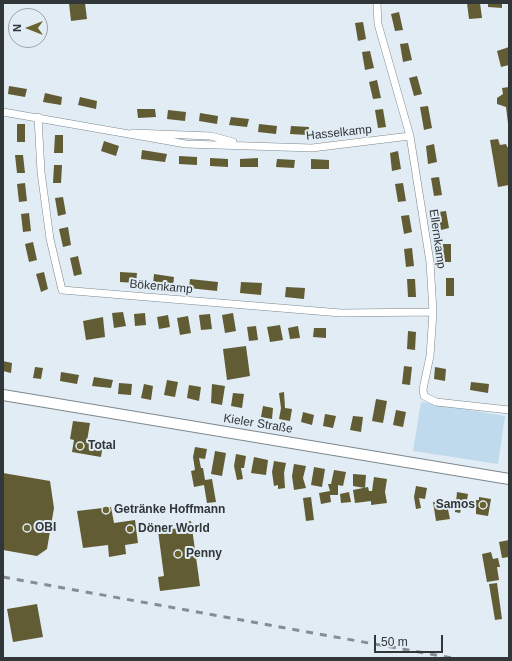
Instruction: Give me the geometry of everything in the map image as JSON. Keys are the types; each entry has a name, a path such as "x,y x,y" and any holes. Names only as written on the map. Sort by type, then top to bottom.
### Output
{"main road":[{"name":"Kieler Straße","path":"3,395 509,479"}],"street":[{"name":"Ellernkamp","path":"377,3 378,24 410,136 430,262 432,312 430,356 423,390 424,396 436,402 509,410"},
{"name":"Hasselkamp","path":"3,112 186,144 312,148 410,136"},
{"name":"Bökenkamp","path":"38,117 41,172 50,239 62,290 341,313 432,312"}],"shaded area":[{"path":"421,402 505,416 498,464 413,451"}],"building":[{"path":"69,3 85,3 87,19 71,21"},
{"path":"467,3 480,3 482,18 469,19"},
{"path":"488,3 502,3 502,8 488,7"},
{"path":"399,12 403,30 395,31 391,14"},
{"path":"363,22 366,39 358,41 355,23"},
{"path":"408,43 412,60 403,62 400,44"},
{"path":"509,47 509,65 501,67 497,51"},
{"path":"370,51 374,68 365,70 362,52"},
{"path":"417,76 422,94 414,96 409,78"},
{"path":"377,80 381,98 373,99 369,82"},
{"path":"9,86 27,89 25,97 8,94"},
{"path":"509,87 508,123 506,107 497,104 497,98 503,94 502,88"},
{"path":"45,93 62,97 61,105 43,102"},
{"path":"80,97 97,101 96,109 78,105"},
{"path":"428,106 432,128 424,130 420,107"},
{"path":"137,109 155,109 156,117 138,118"},
{"path":"383,109 386,127 378,128 375,110"},
{"path":"168,110 186,112 185,121 167,119"},
{"path":"200,113 218,116 217,124 199,121"},
{"path":"231,117 249,119 247,127 229,125"},
{"path":"17,124 25,124 25,142 17,142"},
{"path":"259,124 277,126 276,134 258,132"},
{"path":"291,126 309,127 308,135 290,134"},
{"path":"55,135 63,135 63,153 54,153"},
{"path":"498,139 500,145 506,144 509,150 509,185 498,187 490,140"},
{"path":"104,141 119,146 116,156 101,151"},
{"path":"434,144 437,162 428,164 426,146"},
{"path":"142,150 167,154 165,162 141,159"},
{"path":"398,151 401,169 392,171 390,153"},
{"path":"15,155 23,155 25,173 17,173"},
{"path":"179,156 197,157 197,165 179,164"},
{"path":"210,158 228,159 228,167 210,166"},
{"path":"258,158 258,167 240,167 240,159"},
{"path":"277,159 295,160 294,168 276,167"},
{"path":"311,159 329,160 329,169 311,169"},
{"path":"54,165 62,165 61,183 53,183"},
{"path":"439,177 442,195 434,196 431,178"},
{"path":"25,183 27,201 19,202 17,184"},
{"path":"403,183 406,201 398,202 395,184"},
{"path":"63,197 66,214 58,216 55,198"},
{"path":"446,211 449,228 441,230 438,212"},
{"path":"29,213 31,231 23,232 21,214"},
{"path":"409,215 412,232 404,234 401,216"},
{"path":"68,227 71,245 63,247 59,229"},
{"path":"33,242 37,260 29,262 25,244"},
{"path":"443,244 451,244 451,262 443,262"},
{"path":"412,248 414,266 406,267 404,249"},
{"path":"78,256 82,274 74,276 70,258"},
{"path":"44,272 48,289 41,292 36,274"},
{"path":"120,272 137,273 136,283 120,282"},
{"path":"154,274 174,277 173,287 153,284"},
{"path":"446,278 454,278 454,296 446,296"},
{"path":"190,279 218,282 217,291 189,288"},
{"path":"407,279 415,279 416,297 408,297"},
{"path":"241,282 262,283 261,295 240,293"},
{"path":"286,287 305,288 304,299 285,297"},
{"path":"123,312 126,326 114,328 112,313"},
{"path":"145,313 146,325 135,326 134,314"},
{"path":"233,313 236,331 225,333 222,315"},
{"path":"210,314 212,329 201,330 199,315"},
{"path":"168,315 170,327 159,329 157,317"},
{"path":"188,316 191,333 180,335 177,318"},
{"path":"103,317 105,337 86,340 83,321"},
{"path":"280,325 283,340 270,342 267,327"},
{"path":"256,326 258,340 249,341 247,327"},
{"path":"298,326 300,338 290,339 288,328"},
{"path":"314,328 326,328 326,338 313,337"},
{"path":"408,331 416,332 415,350 407,349"},
{"path":"246,346 250,376 227,380 223,349"},
{"path":"3,361 12,363 11,373 3,371"},
{"path":"404,366 412,367 410,385 402,384"},
{"path":"35,367 43,368 41,379 33,378"},
{"path":"435,367 446,369 445,381 434,379"},
{"path":"61,372 79,375 77,384 60,381"},
{"path":"94,377 113,380 111,388 92,386"},
{"path":"167,380 178,382 175,397 164,395"},
{"path":"471,382 489,384 488,393 470,390"},
{"path":"119,383 132,384 131,395 118,394"},
{"path":"144,384 153,386 151,400 141,398"},
{"path":"212,384 225,386 222,405 211,403"},
{"path":"189,385 201,387 199,401 187,398"},
{"path":"284,392 285,408 292,409 290,421 279,419 281,408 279,393"},
{"path":"233,393 244,394 242,408 231,406"},
{"path":"376,399 387,401 383,423 372,421"},
{"path":"263,406 273,408 272,419 261,417"},
{"path":"396,410 406,412 403,427 393,425"},
{"path":"303,412 314,415 312,425 301,422"},
{"path":"325,414 336,416 333,428 323,426"},
{"path":"353,416 363,417 361,432 350,430"},
{"path":"73,421 90,423 87,441 103,444 101,457 72,452 74,440 70,439"},
{"path":"195,447 207,449 205,459 199,458 201,468 203,468 205,480 212,479 216,502 207,503 204,485 194,487 191,471 195,470 193,457"},
{"path":"215,451 226,453 222,476 211,474"},
{"path":"236,454 246,456 244,468 241,468 243,479 237,480 234,466"},
{"path":"254,457 268,460 266,475 251,473"},
{"path":"274,461 286,463 284,473 285,488 278,489 278,485 274,486 272,472"},
{"path":"294,464 306,466 303,478 306,488 294,490 292,476"},
{"path":"314,467 325,469 322,487 311,485"},
{"path":"334,470 346,472 343,486 338,485 338,495 330,495 331,502 321,504 319,493 330,491 328,484 331,484"},
{"name":"OBI","path":"3,473 50,481 54,508 47,549 37,556 3,550"},
{"path":"353,474 366,475 365,488 353,486"},
{"path":"374,477 387,479 385,492 387,503 371,505 371,501 355,503 353,490 368,487 369,491 372,491"},
{"path":"416,486 427,488 425,499 419,498 421,508 416,509 414,497"},
{"path":"349,492 351,502 341,503 340,494"},
{"path":"457,492 468,494 466,506 462,505 460,513 455,512"},
{"path":"311,497 314,520 306,521 303,498"},
{"path":"479,497 491,499 488,516 476,514 476,500 479,500"},
{"path":"446,500 450,519 436,521 433,502"},
{"path":"111,507 114,523 135,520 138,543 125,545 126,554 109,557 108,545 83,548 77,511"},
{"name":"Penny","path":"191,521 200,586 160,591 158,577 164,576 158,531 179,528 178,523"},
{"path":"509,540 509,557 502,558 499,542"},
{"path":"491,552 493,559 498,558 500,567 497,567 499,580 487,582 482,554"},
{"path":"497,583 502,619 495,620 489,584"},
{"path":"37,604 43,637 13,642 7,609"}],"railway":[{"path":"3,577 452,658"}],"place":[{"name":"Total","path":"80,446"},
{"name":"Samos","path":"483,505"},
{"name":"Getränke Hoffmann","path":"106,510"},
{"name":"OBI","path":"27,528"},
{"name":"Döner World","path":"130,529"},
{"name":"Penny","path":"178,554"}]}
